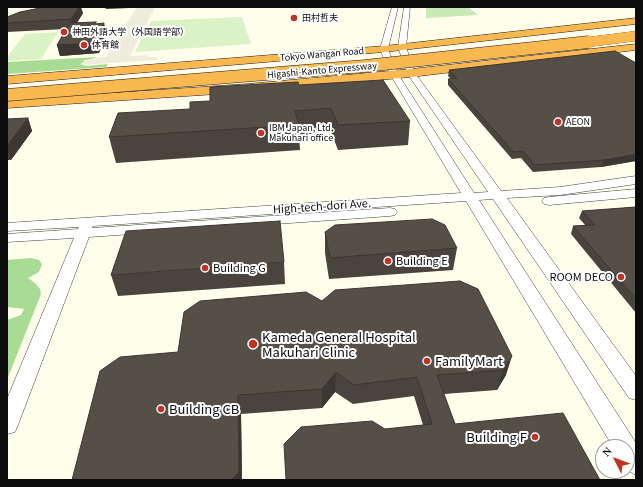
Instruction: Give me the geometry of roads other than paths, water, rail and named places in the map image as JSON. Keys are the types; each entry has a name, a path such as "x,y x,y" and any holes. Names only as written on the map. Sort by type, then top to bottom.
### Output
{"highway":[{"name":"Tokyo Wangan Road","path":"7,80 402,47 636,21"},
{"name":"Higashi-Kanto Expressway","path":"7,87 420,54 636,30"},
{"name":"Higashi-Kanto Expressway","path":"7,95 343,68 534,49 636,36"},
{"path":"7,108 411,73 636,47"},
{"path":"7,76 261,58"},
{"path":"7,104 88,100"}],"street":[{"path":"395,7 384,48 394,74 620,439"},
{"path":"407,7 402,47 411,73 499,200 636,392"},
{"name":"High-tech-dori Ave.","path":"499,200 636,180"},
{"name":"High-tech-dori Ave.","path":"7,238 86,228 473,201 636,193"},
{"name":"High-tech-dori Ave.","path":"7,227 86,228"},
{"path":"7,425 86,228"}],"place":[{"name":"田村哲夫","path":"294,18"},
{"name":"神田外語大学（外国語学部）","path":"64,32"},
{"name":"体育館","path":"84,45"},
{"name":"AEON","path":"558,122"},
{"name":"IBM Japan, Ltd. Makuhari office","path":"261,133"},
{"name":"Building E","path":"388,261"},
{"name":"Building G","path":"205,268"},
{"name":"ROOM DECO","path":"621,277"},
{"name":"Kameda General Hospital Makuhari Clinic","path":"253,344"},
{"name":"FamilyMart","path":"427,361"},
{"name":"Building CB","path":"161,409"},
{"name":"Building F","path":"535,437"}]}
